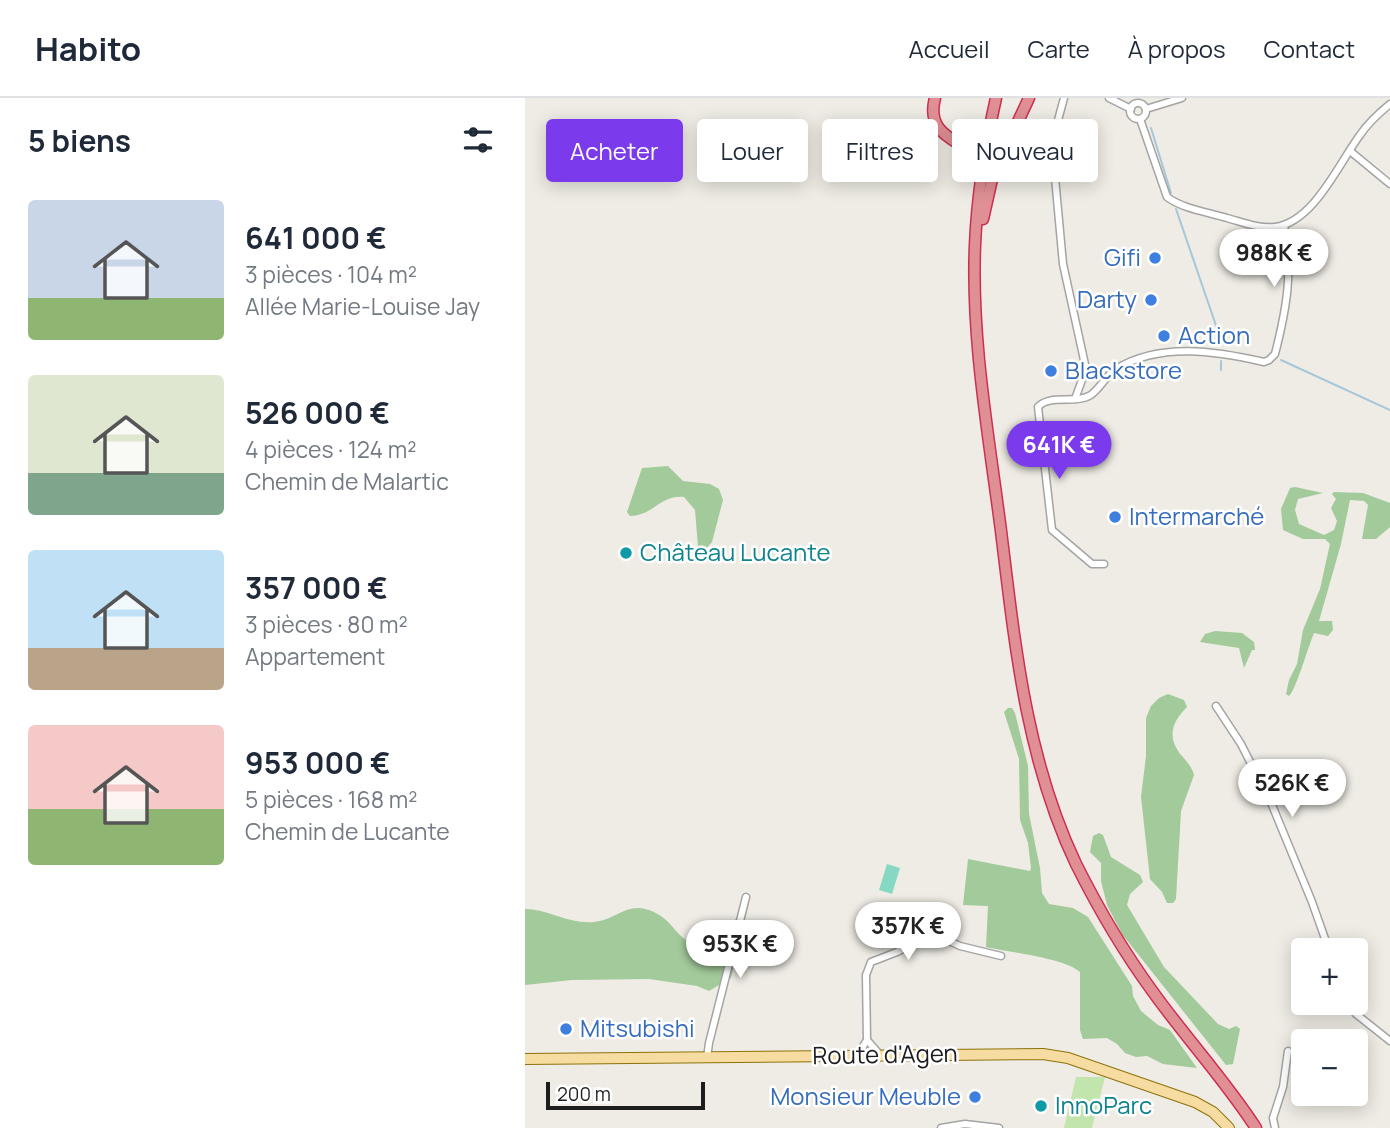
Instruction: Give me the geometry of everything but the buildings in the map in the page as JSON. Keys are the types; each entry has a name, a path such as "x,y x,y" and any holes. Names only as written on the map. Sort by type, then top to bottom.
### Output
{"highway":[{"path":"935,98 934,115 938,126 952,141"},
{"path":"992,119 996,98"},
{"path":"975,294 979,285 980,244 987,195 1000,159 1029,98"},
{"path":"982,182 975,247 975,294 982,376 1017,667 1030,731 1052,804 1076,862 1122,947 1256,1128"}],"main road":[{"name":"Route d'Agen","path":"525,1059 1057,1056 1195,1102 1213,1112 1229,1128"}],"street":[{"path":"1064,98 1054,135 1053,156 1062,264 1086,369 1075,399"},
{"path":"1109,98 1131,109"},
{"path":"1146,109 1182,98"},
{"path":"1131,109 1138,103 1146,109"},
{"path":"1140,119 1168,198 1179,204 1254,225 1272,227 1295,219 1316,199 1369,123 1390,104"},
{"path":"1131,109 1132,117 1140,119"},
{"path":"1140,119 1145,115 1146,109"},
{"path":"1350,151 1390,184"},
{"path":"1104,564 1092,564 1055,535 1051,525 1038,407 1044,402 1090,396 1116,369 1160,354 1218,352 1264,362 1272,357 1281,329 1290,269 1284,225"},
{"path":"1216,706 1241,744 1272,805 1325,938"},
{"path":"707,1058 746,897"},
{"path":"857,1056 867,1040 866,975 871,962 928,935 936,935 975,951 1001,956"},
{"path":"1357,1015 1390,1041"},
{"path":"867,1040 881,1056"},
{"path":"1275,1128 1273,1118 1283,1087 1288,1051"},
{"path":"941,1128 965,1124 999,1128"}],"green space":[{"path":"668,466 683,481 710,484 719,489 723,500 712,542 704,551 698,547 695,510 684,497 669,499 638,515 630,516 627,512 642,468"},
{"path":"1290,488 1323,493 1298,499 1295,510 1299,524 1324,535 1334,530 1337,521 1331,508 1336,499 1332,494 1334,492 1363,493 1390,503 1390,527 1376,539 1362,539 1368,505 1364,501 1350,500 1341,544 1319,621 1332,621 1333,630 1328,636 1314,633 1289,696 1286,694 1289,680 1297,664 1303,630 1320,589 1330,544 1325,539 1303,539 1283,530 1281,509"},
{"path":"1215,631 1242,633 1254,642 1255,650 1252,650 1244,668 1239,648 1200,642 1205,634"},
{"path":"1168,694 1184,700 1187,707 1175,724 1173,736 1177,749 1194,775 1181,811 1176,899 1173,903 1167,903 1162,892 1150,879 1141,797 1146,756 1146,718 1151,706"},
{"path":"1012,708 1015,713 1028,766 1029,814 1042,893 1049,904 1073,908 1088,917 1132,986 1133,996 1141,1011 1158,1025 1170,1030 1197,1068 1163,1064 1147,1056 1136,1057 1125,1053 1107,1038 1083,1039 1080,1030 1080,972 1049,959 986,947 988,906 963,905 968,859 1030,871 1031,868 1028,843 1020,820 1019,759 1004,712"},
{"path":"1099,833 1103,835 1111,857 1140,875 1143,882 1130,894 1127,905 1164,967 1218,1024 1229,1029 1236,1026 1240,1029 1233,1064 1226,1065 1122,934 1107,905 1101,881 1101,863 1090,852 1093,836"},
{"path":"887,864 900,868 892,894 879,890"},
{"path":"749,903 731,978 709,991 697,986 649,979 572,980 525,985 525,909 585,922 601,921 632,909 645,909 666,920 686,940 695,944 707,944 724,940 741,910"},
{"path":"1076,1077 1105,1077 1092,1128 1064,1128"}],"waterway":[{"path":"1151,128 1171,193"},
{"path":"1176,209 1221,340"},
{"path":"1281,360 1390,410"},
{"path":"1221,361 1221,370"}],"place":[{"name":"Gifi","path":"1155,258"},
{"name":"Darty","path":"1151,300"},
{"name":"Action","path":"1164,336"},
{"name":"Blackstore","path":"1051,371"},
{"name":"Intermarché","path":"1115,517"},
{"name":"Château Lucante","path":"626,553"},
{"name":"Mitsubishi","path":"566,1029"},
{"name":"Monsieur Meuble","path":"975,1097"},
{"name":"InnoParc","path":"1041,1106"}]}
